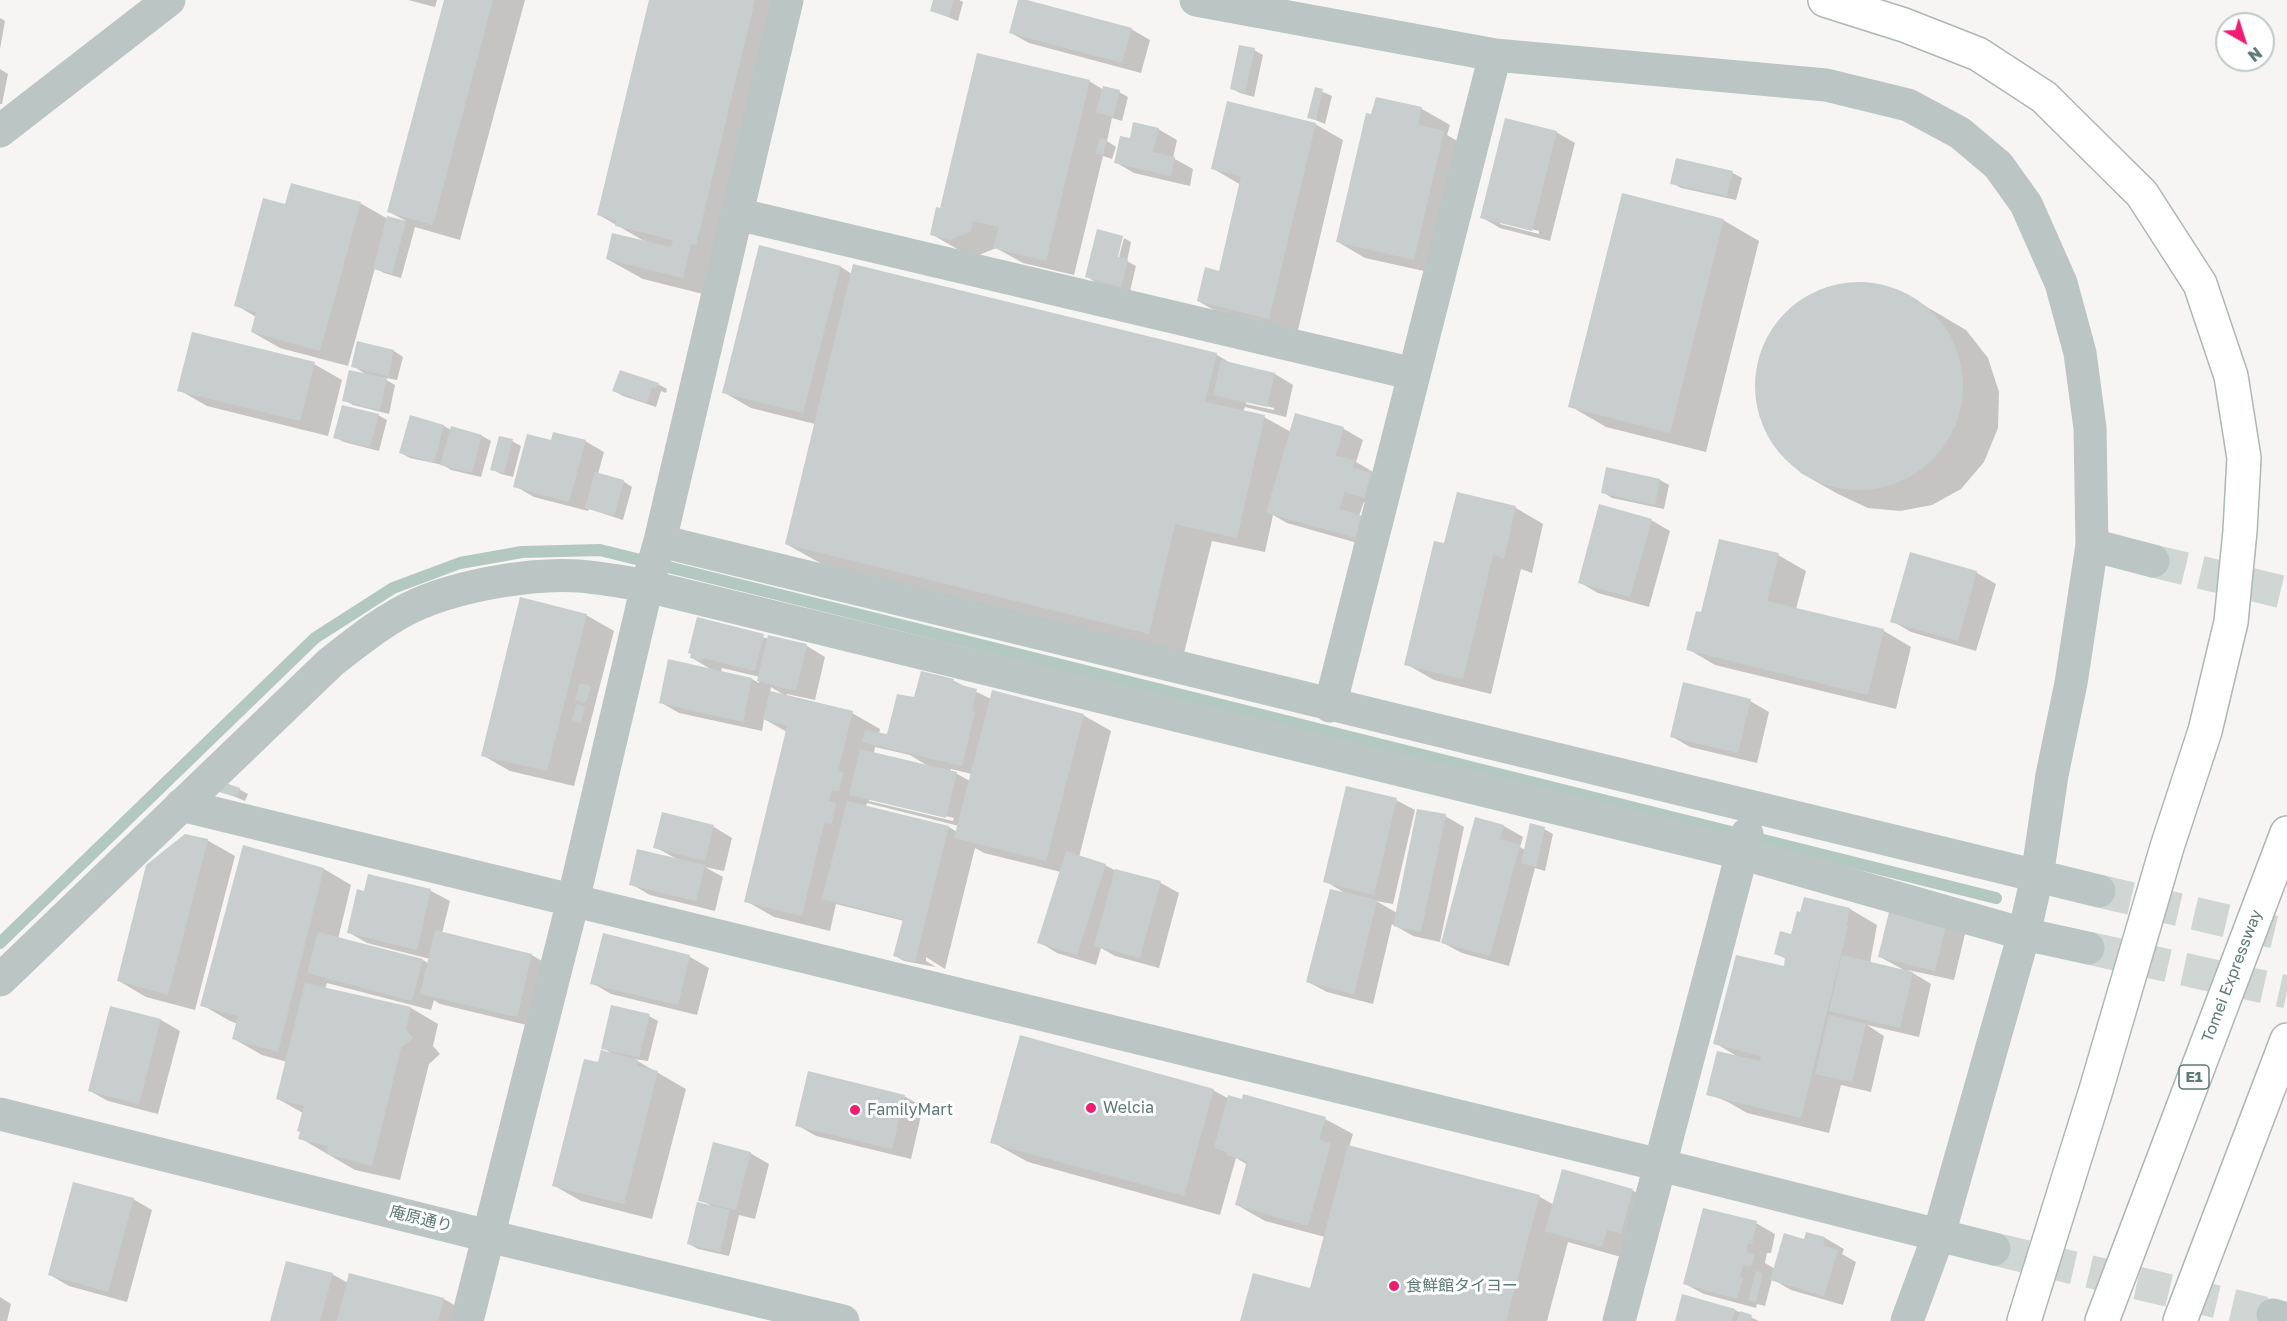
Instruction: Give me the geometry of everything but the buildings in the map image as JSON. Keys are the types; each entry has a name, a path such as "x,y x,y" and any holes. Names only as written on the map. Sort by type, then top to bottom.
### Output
{"highway":[{"path":"1825,0 1904,25 1978,54 2044,97 2142,194 2200,284 2231,376 2244,458 2232,622 2205,731 2167,847 2024,1321"},
{"name":"Tomei Expressway","path":"2102,1321 2287,833"},
{"path":"2180,1321 2287,1040"}],"street":[{"path":"0,131 169,0"},
{"path":"467,1321 573,901 787,0"},
{"path":"1196,0 1495,55 1826,85 1908,105 1967,140 1998,165 2026,204 2061,283 2080,353 2090,428 2092,545 2071,683 2052,776 2037,877 2024,934 1940,1234 1907,1321"},
{"path":"1330,706 1495,55"},
{"path":"737,214 1414,374"},
{"path":"660,541 1330,706 2099,891"},
{"path":"2092,545 2152,561"},
{"path":"0,981 331,662 380,625 417,604 467,587 520,579 578,576 647,586 1740,853 2024,934 2088,948"},
{"path":"181,805 1994,1249"},
{"path":"1619,1321 1740,853 1755,809"},
{"name":"庵原通り","path":"0,1114 488,1236 843,1321"}],"waterway":[{"path":"0,943 315,638 393,588 460,563 522,552 600,550 1996,898"}],"tunnel":[{"path":"2153,561 2287,593"},
{"path":"2099,891 2287,935"},
{"path":"2088,948 2287,992"},
{"path":"1994,1249 2273,1315"}],"place":[{"name":"Welcia","path":"1091,1108"},
{"name":"FamilyMart","path":"855,1110"},
{"name":"食鮮館タイヨー","path":"1394,1286"}]}
